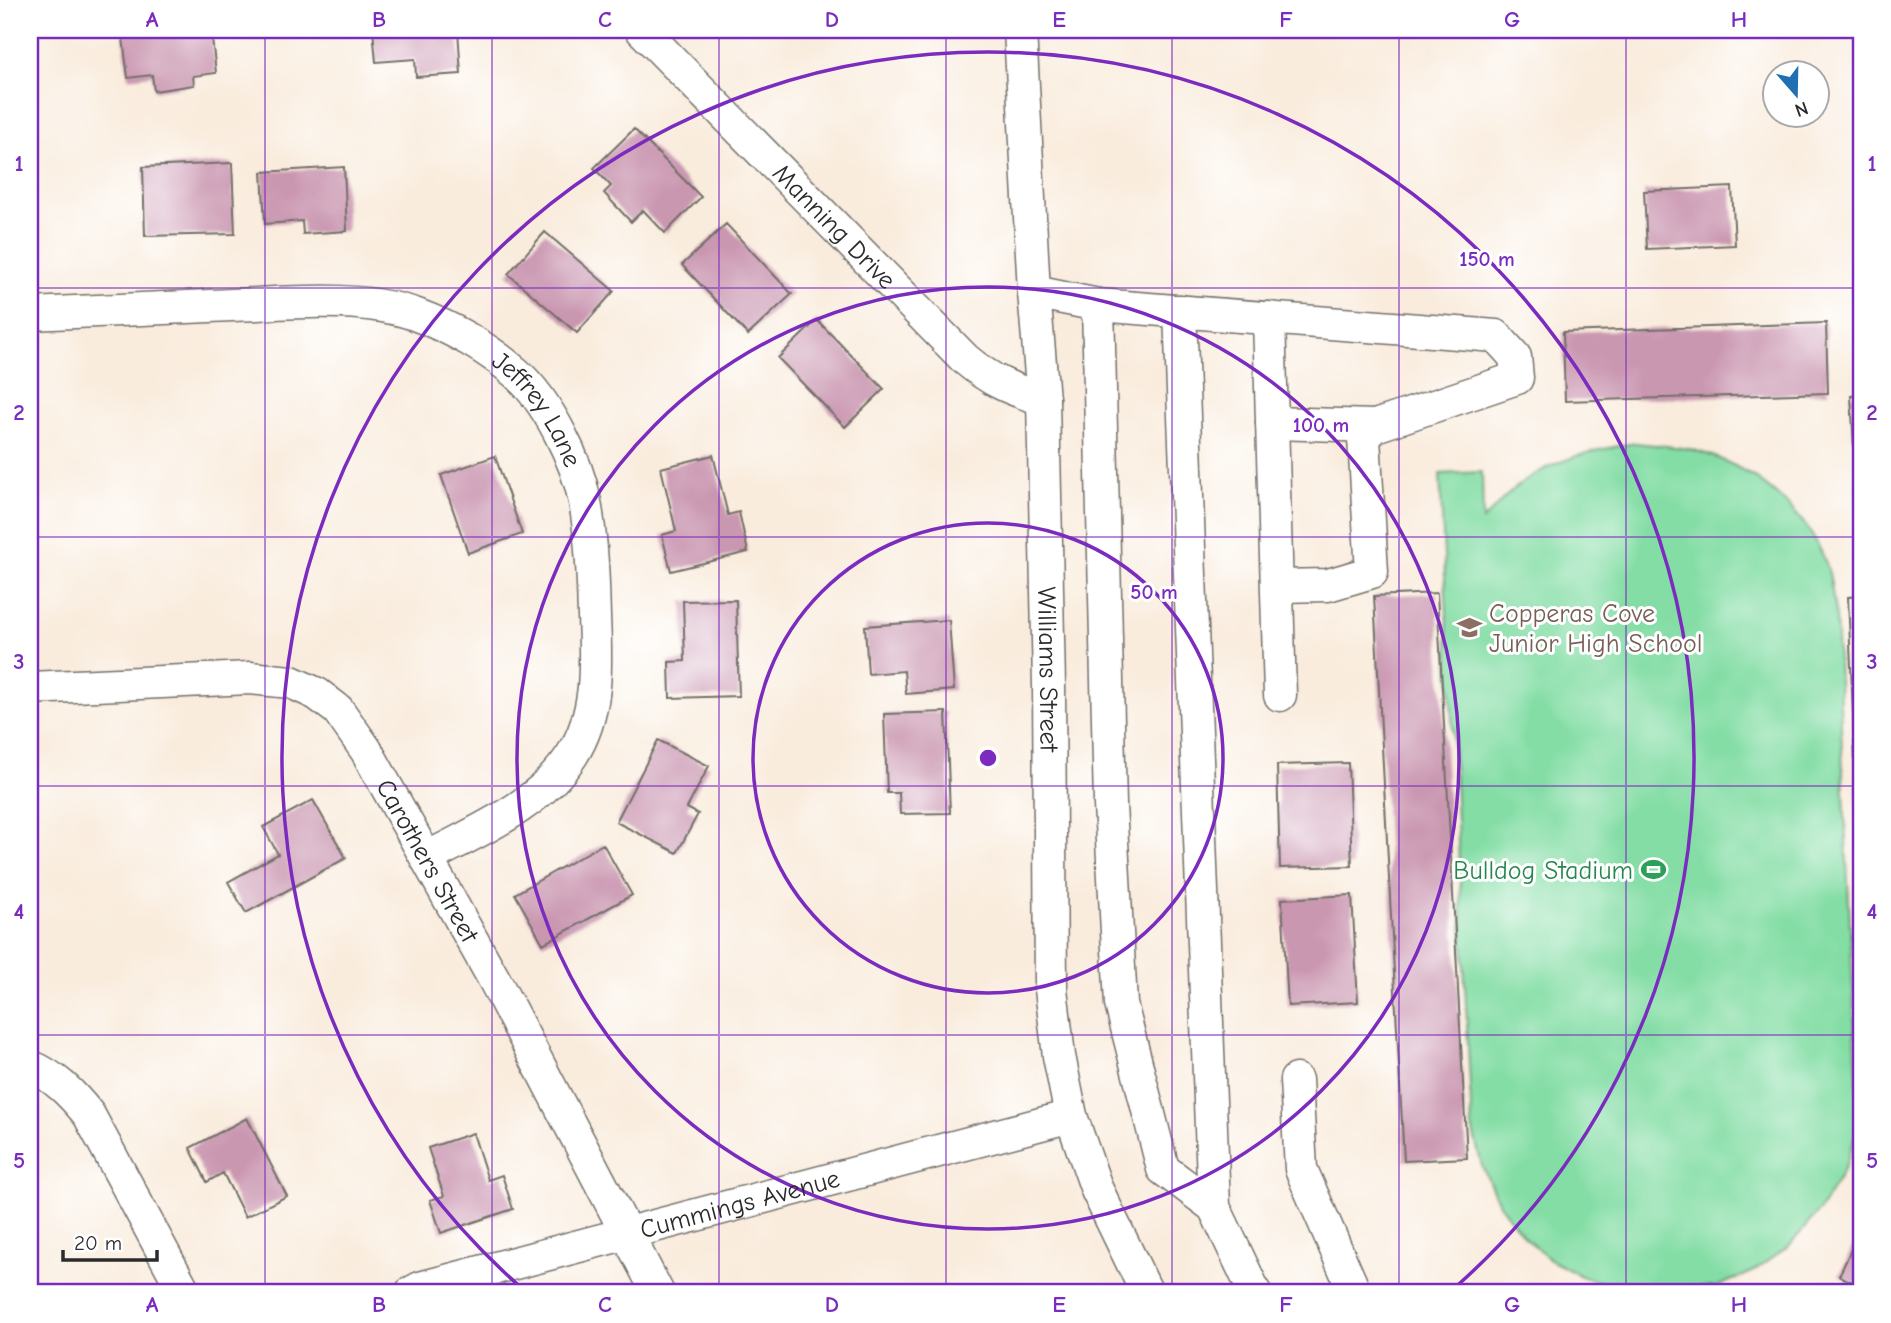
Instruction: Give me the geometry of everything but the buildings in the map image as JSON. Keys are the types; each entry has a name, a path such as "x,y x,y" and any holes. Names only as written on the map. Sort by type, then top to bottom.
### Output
{"street":[{"name":"Manning Drive","path":"642,30 965,359 1007,388 1043,399"},
{"name":"Williams Street","path":"1020,30 1034,292 1043,399 1049,673 1051,989 1059,1056 1071,1116 1097,1189 1147,1293"},
{"path":"1034,292 1098,305 1496,336 1516,357 1517,379 1375,426 1272,424"},
{"name":"Jeffrey Lane","path":"30,314 299,303 364,304 417,315 477,344 518,374 546,409 571,458 584,500 592,558 596,671 592,711 573,753 551,783 514,811 427,859"},
{"path":"1098,305 1110,805 1121,1004 1163,1169 1214,1207"},
{"path":"1180,311 1214,1207 1255,1293"},
{"path":"1269,318 1280,695"},
{"path":"1278,586 1328,585 1371,572 1364,438 1375,426"},
{"name":"Carothers Street","path":"30,688 250,678 291,682 317,694 338,710 366,750 495,981 658,1293"},
{"path":"30,1066 48,1074 70,1092 89,1115 185,1293"},
{"path":"1296,1080 1301,1169 1355,1293"},
{"name":"Cummings Avenue","path":"411,1293 627,1232 1071,1116"}],"green space":[{"name":"Bulldog Stadium","path":"1635,443 1689,449 1712,456 1755,478 1775,493 1808,530 1821,551 1829,573 1836,616 1859,1125 1845,1167 1820,1210 1789,1246 1752,1272 1716,1287 1630,1291 1581,1276 1550,1260 1523,1235 1499,1204 1482,1166 1472,1127 1440,474 1482,472 1483,520 1513,490 1545,469 1589,453"}],"place":[{"name":"Copperas Cove Junior High School","path":"1469,628"},
{"name":"Bulldog Stadium","path":"1653,870"}]}
